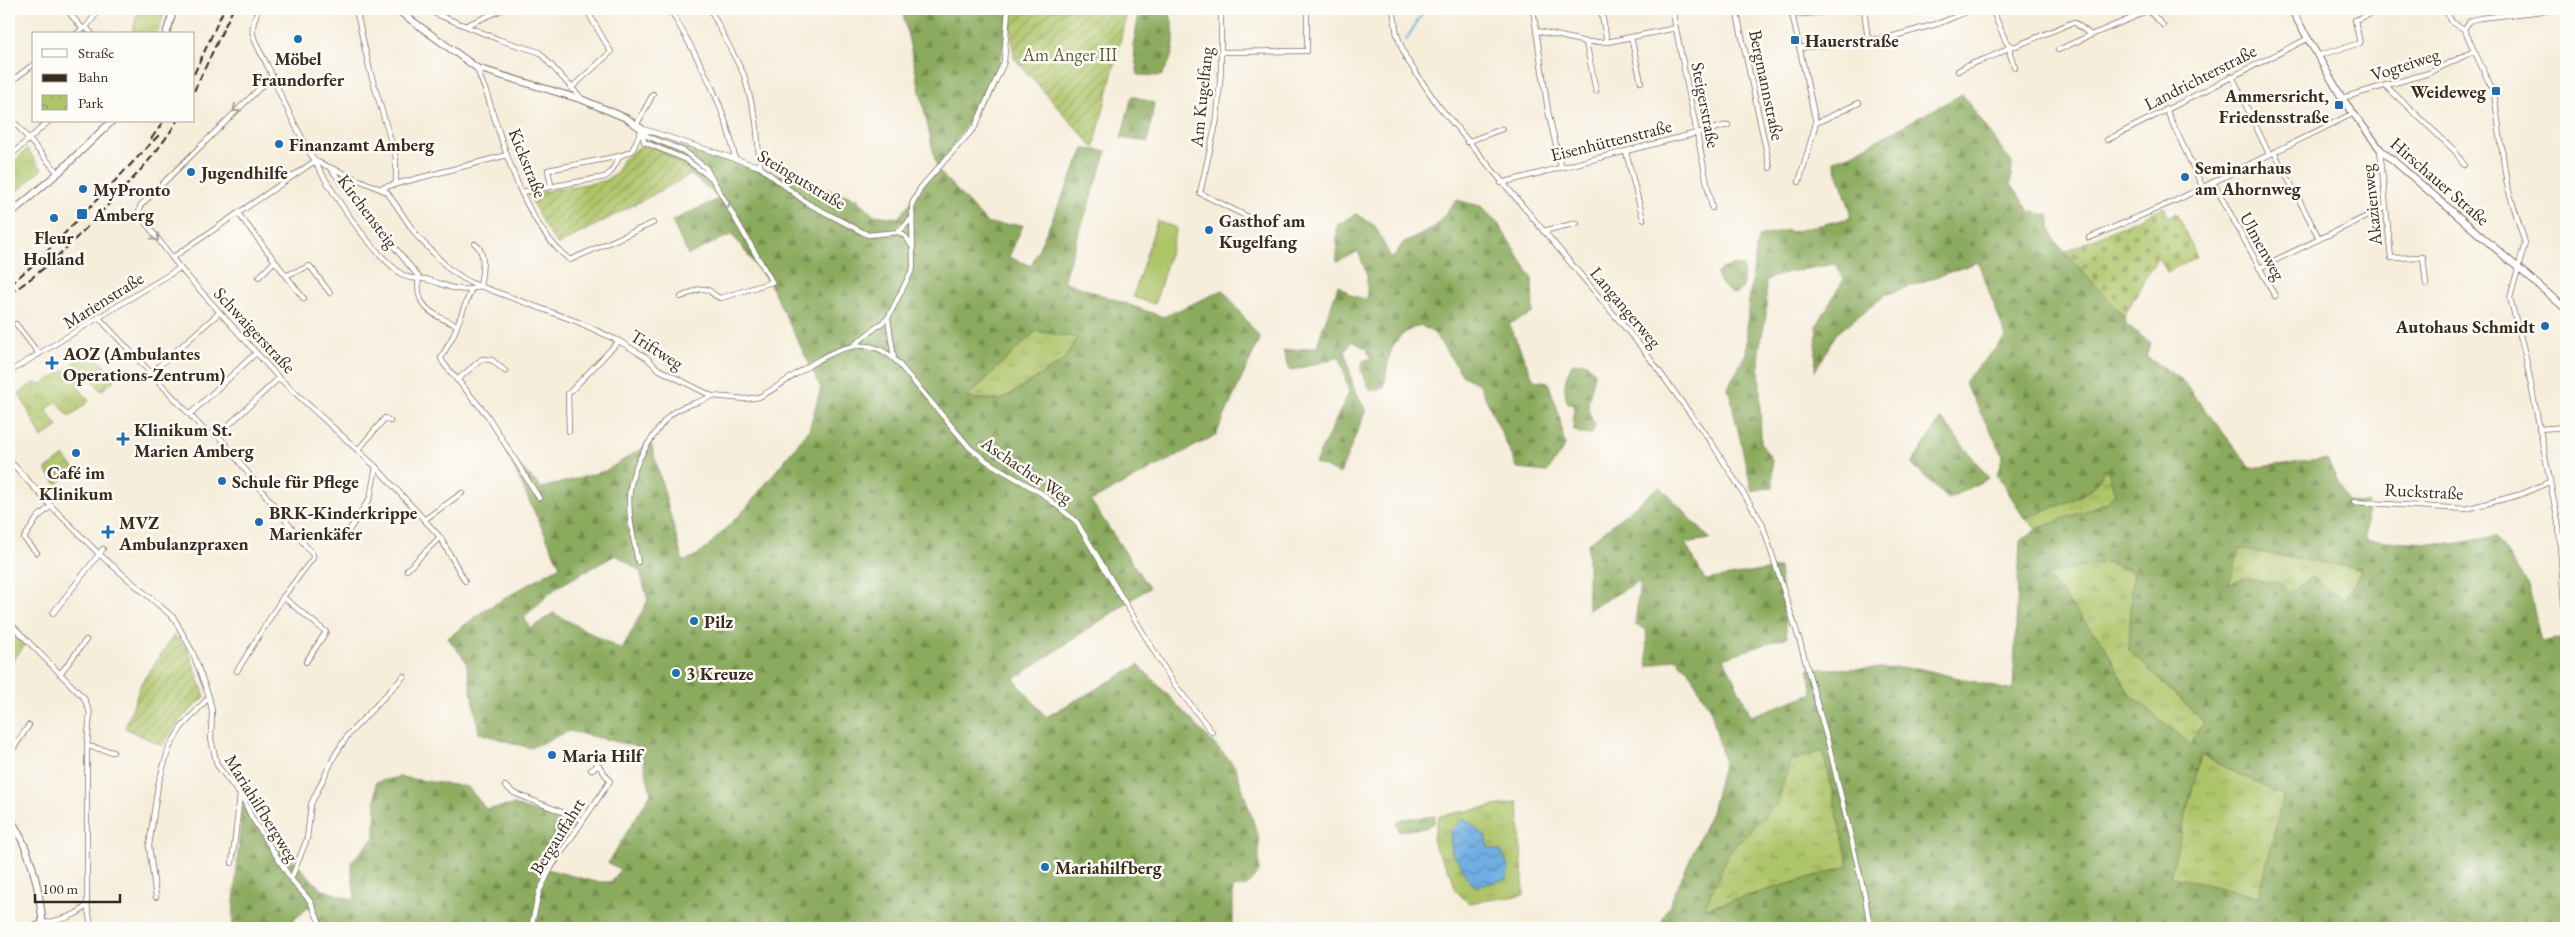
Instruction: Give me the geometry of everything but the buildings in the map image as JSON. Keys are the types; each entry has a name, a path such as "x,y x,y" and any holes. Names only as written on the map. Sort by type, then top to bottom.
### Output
{"street":[{"path":"66,9 89,32"},
{"path":"79,32 100,9"},
{"path":"167,32 174,9"},
{"name":"Kirchensteig","path":"258,9 253,34 272,76 315,160 358,227 376,250 401,274 418,280 430,280 447,288 472,290"},
{"path":"356,9 370,71 396,158 396,184"},
{"name":"Steingutstraße","path":"396,9 477,68 582,100 640,126 760,167 807,203 868,235 899,232"},
{"name":"Steingutstraße","path":"424,9 431,10 500,40 539,52 582,100"},
{"path":"467,25 504,9"},
{"path":"571,88 611,52 586,9"},
{"path":"670,9 714,86 730,131 736,158"},
{"path":"710,9 744,75 756,120 760,167"},
{"path":"854,345 888,318 913,268 912,204 921,187 975,126 1004,62 1008,9"},
{"name":"Am Kugelfang","path":"1221,9 1221,52 1217,119 1200,193 1248,216"},
{"path":"1221,52 1307,51 1307,9"},
{"name":"Langangerweg","path":"1393,9 1397,34 1406,58 1467,142 1643,349 1684,403 1762,524 1800,642 1829,746 1866,896 1870,928"},
{"path":"1533,9 1538,31 1548,110 1562,167"},
{"path":"1601,9 1607,42"},
{"name":"Steigerstraße","path":"1672,9 1712,208"},
{"name":"Bergmannstraße","path":"1736,9 1770,168"},
{"path":"1791,9 1816,122 1813,139 1799,182"},
{"path":"1792,15 1860,9"},
{"path":"1864,9 1868,40"},
{"path":"1799,48 1887,38 1940,23 1973,9"},
{"path":"1992,9 2006,42 2010,46 2015,68"},
{"path":"2058,50 2148,9 2163,26"},
{"name":"Hirschauer Straße","path":"2291,9 2352,114 2380,149 2566,308"},
{"path":"2445,9 2452,22 2464,29 2487,75 2496,103 2507,185 2525,242 2520,269 2512,284 2510,298 2525,354 2559,527 2566,637"},
{"path":"2464,29 2470,21 2480,18 2561,9"},
{"path":"2317,56 2360,43 2355,20 2376,12"},
{"path":"1958,71 1967,64 2074,22 2091,36"},
{"path":"1538,31 1586,42 1607,42 1676,28"},
{"path":"1632,37 1641,82"},
{"name":"Landrichterstraße","path":"2106,140 2307,39"},
{"path":"1586,42 1596,91"},
{"name":"Vogteiweg","path":"2342,98 2446,66 2474,51"},
{"path":"9,83 32,66"},
{"name":"Kickstraße","path":"477,68 521,192 550,239 570,260 653,223"},
{"name":"Schwaigerstraße","path":"272,76 140,206 141,218 180,268 279,378 376,466 440,537 465,581"},
{"path":"2232,76 2272,153 2320,238"},
{"path":"2386,86 2455,151 2464,165"},
{"path":"551,185 548,170 620,156 632,151 653,94"},
{"path":"1816,122 1859,103"},
{"path":"2166,109 2202,186"},
{"path":"2089,238 2177,200 2202,186 2352,114"},
{"path":"9,116 58,173"},
{"path":"9,157 48,122"},
{"path":"9,215 58,173 111,122"},
{"name":"Eisenhüttenstraße","path":"1501,182 1728,125"},
{"name":"Steingutstraße","path":"640,126 647,136 684,151 706,168 772,282 721,298 715,297 707,290 700,289 681,298"},
{"path":"1467,142 1502,129"},
{"name":"Akazienweg","path":"2380,149 2384,208 2391,258 2423,257 2426,284"},
{"path":"1626,152 1644,219"},
{"path":"381,188 507,155"},
{"path":"521,192 551,185 605,177 611,172 620,156"},
{"path":"172,258 315,160"},
{"name":"Triftweg","path":"315,160 329,168 387,192 417,236 449,269 470,282 578,322 619,341 647,358 658,369 712,396 746,399 759,397 827,355 854,345"},
{"path":"329,168 418,276 419,293 424,305 440,317 457,325"},
{"name":"Ulmenweg","path":"2213,182 2275,296"},
{"path":"2259,268 2384,208"},
{"path":"238,213 304,299"},
{"path":"912,218 899,232 906,237 913,248"},
{"path":"1543,232 1577,223"},
{"path":"475,244 481,251 480,286 472,290 441,358 456,380 487,415 540,498"},
{"path":"259,276 275,261"},
{"path":"287,275 310,266 330,293"},
{"name":"Marienstraße","path":"9,372 100,319 180,268"},
{"path":"151,373 219,313"},
{"path":"888,318 894,359"},
{"path":"100,319 207,433 218,435 313,555 313,558 283,597 237,671"},
{"path":"16,324 39,354"},
{"path":"569,431 568,394 619,341"},
{"name":"Aschacher Weg","path":"854,345 872,346 894,359 970,448 988,462 1041,493 1076,521 1172,681 1212,732"},
{"path":"190,414 256,353"},
{"path":"456,380 482,359 492,360 504,371"},
{"path":"218,435 279,378"},
{"path":"638,562 628,499 632,474 644,449 672,413 686,405 704,401 712,396"},
{"path":"358,450 385,418 390,421"},
{"path":"2539,429 2566,427"},
{"name":"Mariahilfbergweg","path":"9,460 99,554 174,618 193,653 209,697 212,711 211,729 214,758 226,778 240,795 291,879 310,901 322,928"},
{"path":"344,538 370,498 376,466"},
{"name":"Ruckstraße","path":"2354,502 2466,509 2522,494 2549,482"},
{"path":"424,520 462,493"},
{"path":"38,553 24,538 38,517 51,506"},
{"path":"407,570 440,537"},
{"path":"53,613 103,549"},
{"path":"283,597 326,632 306,662"},
{"path":"9,622 84,698 90,713 87,904 91,926"},
{"path":"60,674 86,640"},
{"path":"291,879 307,840 311,804 335,755 348,735 404,676"},
{"path":"156,898 149,846 158,785 169,748 181,728 209,697"},
{"path":"9,755 29,724"},
{"path":"88,746 113,752"},
{"name":"Bergauffahrt","path":"531,928 539,892 552,866 610,782 598,764 591,770"},
{"path":"504,786 520,795 582,820"},
{"path":"232,863 240,795"},
{"path":"9,817 20,834 32,864 42,925"},
{"path":"30,928 68,917 83,909 87,904"}],"green space":[{"path":"138,9 166,9 158,32 132,32"},
{"path":"902,9 1013,9 994,83 937,169"},
{"name":"Am Anger III","path":"1009,9 1128,9 1094,148 1014,58"},
{"path":"1140,9 1169,9 1174,44 1167,67 1161,76 1138,75 1133,46"},
{"path":"1962,94 2012,163 2011,184 2030,212 2049,215 2051,232 2055,241 2124,316 2126,324 2150,343 2146,357 2181,379 2251,468 2327,459 2348,502 2368,503 2366,540 2454,544 2496,536 2529,588 2541,642 2565,637 2566,642 2566,928 1659,928 1711,812 1724,761 1711,711 1688,670 1675,658 1648,667 1646,629 1635,625 1640,581 1588,610 1588,544 1660,486 1710,539 1685,543 1705,580 1779,568 1787,637 1724,658 1751,716 1813,693 1808,669 1917,668 2013,691 2020,541 2037,529 2108,502 2115,494 2109,473 2104,469 2097,483 2082,495 2024,518 1997,474 2003,455 1964,382 2006,337 1978,262 1885,295 1836,334 1815,371 1817,325 1844,279 1835,264 1788,272 1766,280 1766,316 1759,350 1761,443 1772,460 1773,487 1752,491 1728,387 1746,353 1748,308 1758,237 1788,230 1791,232 1850,218 1850,209 1833,160 1850,155","holes":["2240,549 2362,569 2346,600 2331,592 2313,577 2289,592 2280,583 2243,578 2229,584","2106,562 2133,571 2129,650 2203,721 2191,745 2128,692 2103,643 2045,575","1823,751 1849,866 1704,909 1729,853 1778,802 1790,761","2201,755 2283,796 2259,897 2170,876"]},
{"path":"1132,96 1154,103 1148,142 1121,138"},
{"path":"652,138 858,199 873,215 898,218 937,169 988,224 1023,225 1009,257 1031,266 1084,149 1107,151 1063,281 1163,317 1223,290 1260,338 1216,435 1091,501 1149,588 1014,679 1046,717 1139,665 1235,766 1259,839 1259,872 1247,886 1233,888 1233,928 320,928 310,906 288,925 288,928 232,928 242,805 251,817 321,889 355,901 351,862 375,837 376,782 399,777 468,787 486,809 514,805 574,824 546,869 596,882 612,882 620,869 608,863 651,793 640,747 569,731 530,748 479,733 466,661 448,638 483,611 560,566 507,454 542,488 605,471 651,443 683,562 701,553 747,507 809,430 821,388 770,284 732,234 688,255 672,221 720,198 648,141","holes":["1036,331 1077,338 1063,361 1002,400 966,398","616,555 640,571 648,600 622,650 553,613 530,629 524,617 557,587"]},
{"path":"648,141 692,174 558,245 546,229 528,194 604,181 617,173 622,160"},
{"path":"27,149 42,169 9,199 9,167"},
{"path":"1456,200 1481,206 1499,225 1532,278 1533,313 1509,324 1534,380 1548,382 1558,411 1565,446 1547,472 1518,469 1479,384 1463,376 1434,333 1420,325 1409,330 1396,342 1389,357 1384,387 1371,391 1361,372 1363,361 1371,358 1366,348 1352,341 1345,350 1353,386 1366,410 1340,474 1315,463 1349,393 1340,357 1290,371 1283,351 1317,347 1338,285 1351,295 1367,300 1367,275 1358,251 1337,262 1337,225 1356,214 1375,226 1392,260 1402,244 1434,228"},
{"path":"2164,207 2168,217 2176,213 2197,257 2167,272 2158,256 2124,316 2065,252"},
{"path":"1157,221 1177,228 1155,304 1133,297"},
{"path":"1734,265 1743,266 1743,288 1734,294 1723,286 1716,274 1721,269"},
{"path":"1036,331 1077,338 1063,361 1001,400 965,398"},
{"path":"88,351 93,352 115,380 101,391 89,376 77,385 89,401 69,417 57,401 46,410 58,426 42,438 19,393 34,383 42,384 74,365 75,358"},
{"path":"1586,362 1594,372 1588,404 1595,425 1592,434 1581,434 1573,429 1574,406 1567,402 1565,392 1566,378 1572,364"},
{"path":"1941,418 1989,478 1947,499 1912,464"},
{"path":"64,456 74,468 57,484 45,470"},
{"path":"2104,468 2109,473 2115,494 2108,502 2037,529 2024,518 2083,495 2097,483"},
{"path":"2240,549 2362,569 2346,600 2331,592 2313,577 2289,592 2228,585"},
{"path":"2106,562 2133,571 2129,650 2203,721 2191,746 2128,692 2103,643 2045,575"},
{"path":"9,635 11,637 14,635 25,645 9,666"},
{"path":"174,635 189,652 205,697 183,717 162,746 125,728 141,684"},
{"path":"1823,751 1849,866 1703,909 1729,853 1778,802 1789,761"},
{"path":"2201,755 2284,796 2259,897 2170,876"},
{"path":"1518,802 1524,895 1468,903 1455,890 1452,876 1436,850 1433,839 1439,816"},
{"path":"1435,816 1434,823 1425,828 1399,831 1396,823 1402,819"}],"water":[{"path":"1464,818 1487,838 1488,848 1501,851 1509,867 1506,879 1476,887 1468,879 1452,854 1450,832"}],"waterway":[{"path":"1406,40 1425,9"}],"railway":[{"path":"195,72 224,9"},
{"path":"195,89 233,9"},
{"path":"151,139 163,122"},
{"path":"9,294 48,264 83,231 144,166 176,122"},
{"path":"9,285 37,262 159,135"}],"place":[{"name":"Möbel Fraundorfer","path":"298,39"},
{"name":"Hauerstraße","path":"1795,40"},
{"name":"Weideweg","path":"2496,91"},
{"name":"Ammersricht, Friedensstraße","path":"2339,105"},
{"name":"Finanzamt Amberg","path":"279,144"},
{"name":"Jugendhilfe","path":"191,172"},
{"name":"Seminarhaus am Ahornweg","path":"2185,177"},
{"name":"MyPronto","path":"83,189"},
{"name":"Amberg","path":"82,214"},
{"name":"Fleur Holland","path":"54,218"},
{"name":"Gasthof am Kugelfang","path":"1209,230"},
{"name":"Autohaus Schmidt","path":"2545,326"},
{"name":"AOZ (Ambulantes Operations-Zentrum)","path":"52,363"},
{"name":"Klinikum St. Marien Amberg","path":"123,439"},
{"name":"Café im Klinikum","path":"76,453"},
{"name":"Schule für Pflege","path":"222,481"},
{"name":"BRK-Kinderkrippe Marienkäfer","path":"259,522"},
{"name":"MVZ Ambulanzpraxen","path":"108,532"},
{"name":"Pilz","path":"694,621"},
{"name":"3 Kreuze","path":"676,673"},
{"name":"Maria Hilf","path":"552,755"},
{"name":"Mariahilfberg","path":"1045,867"}]}
